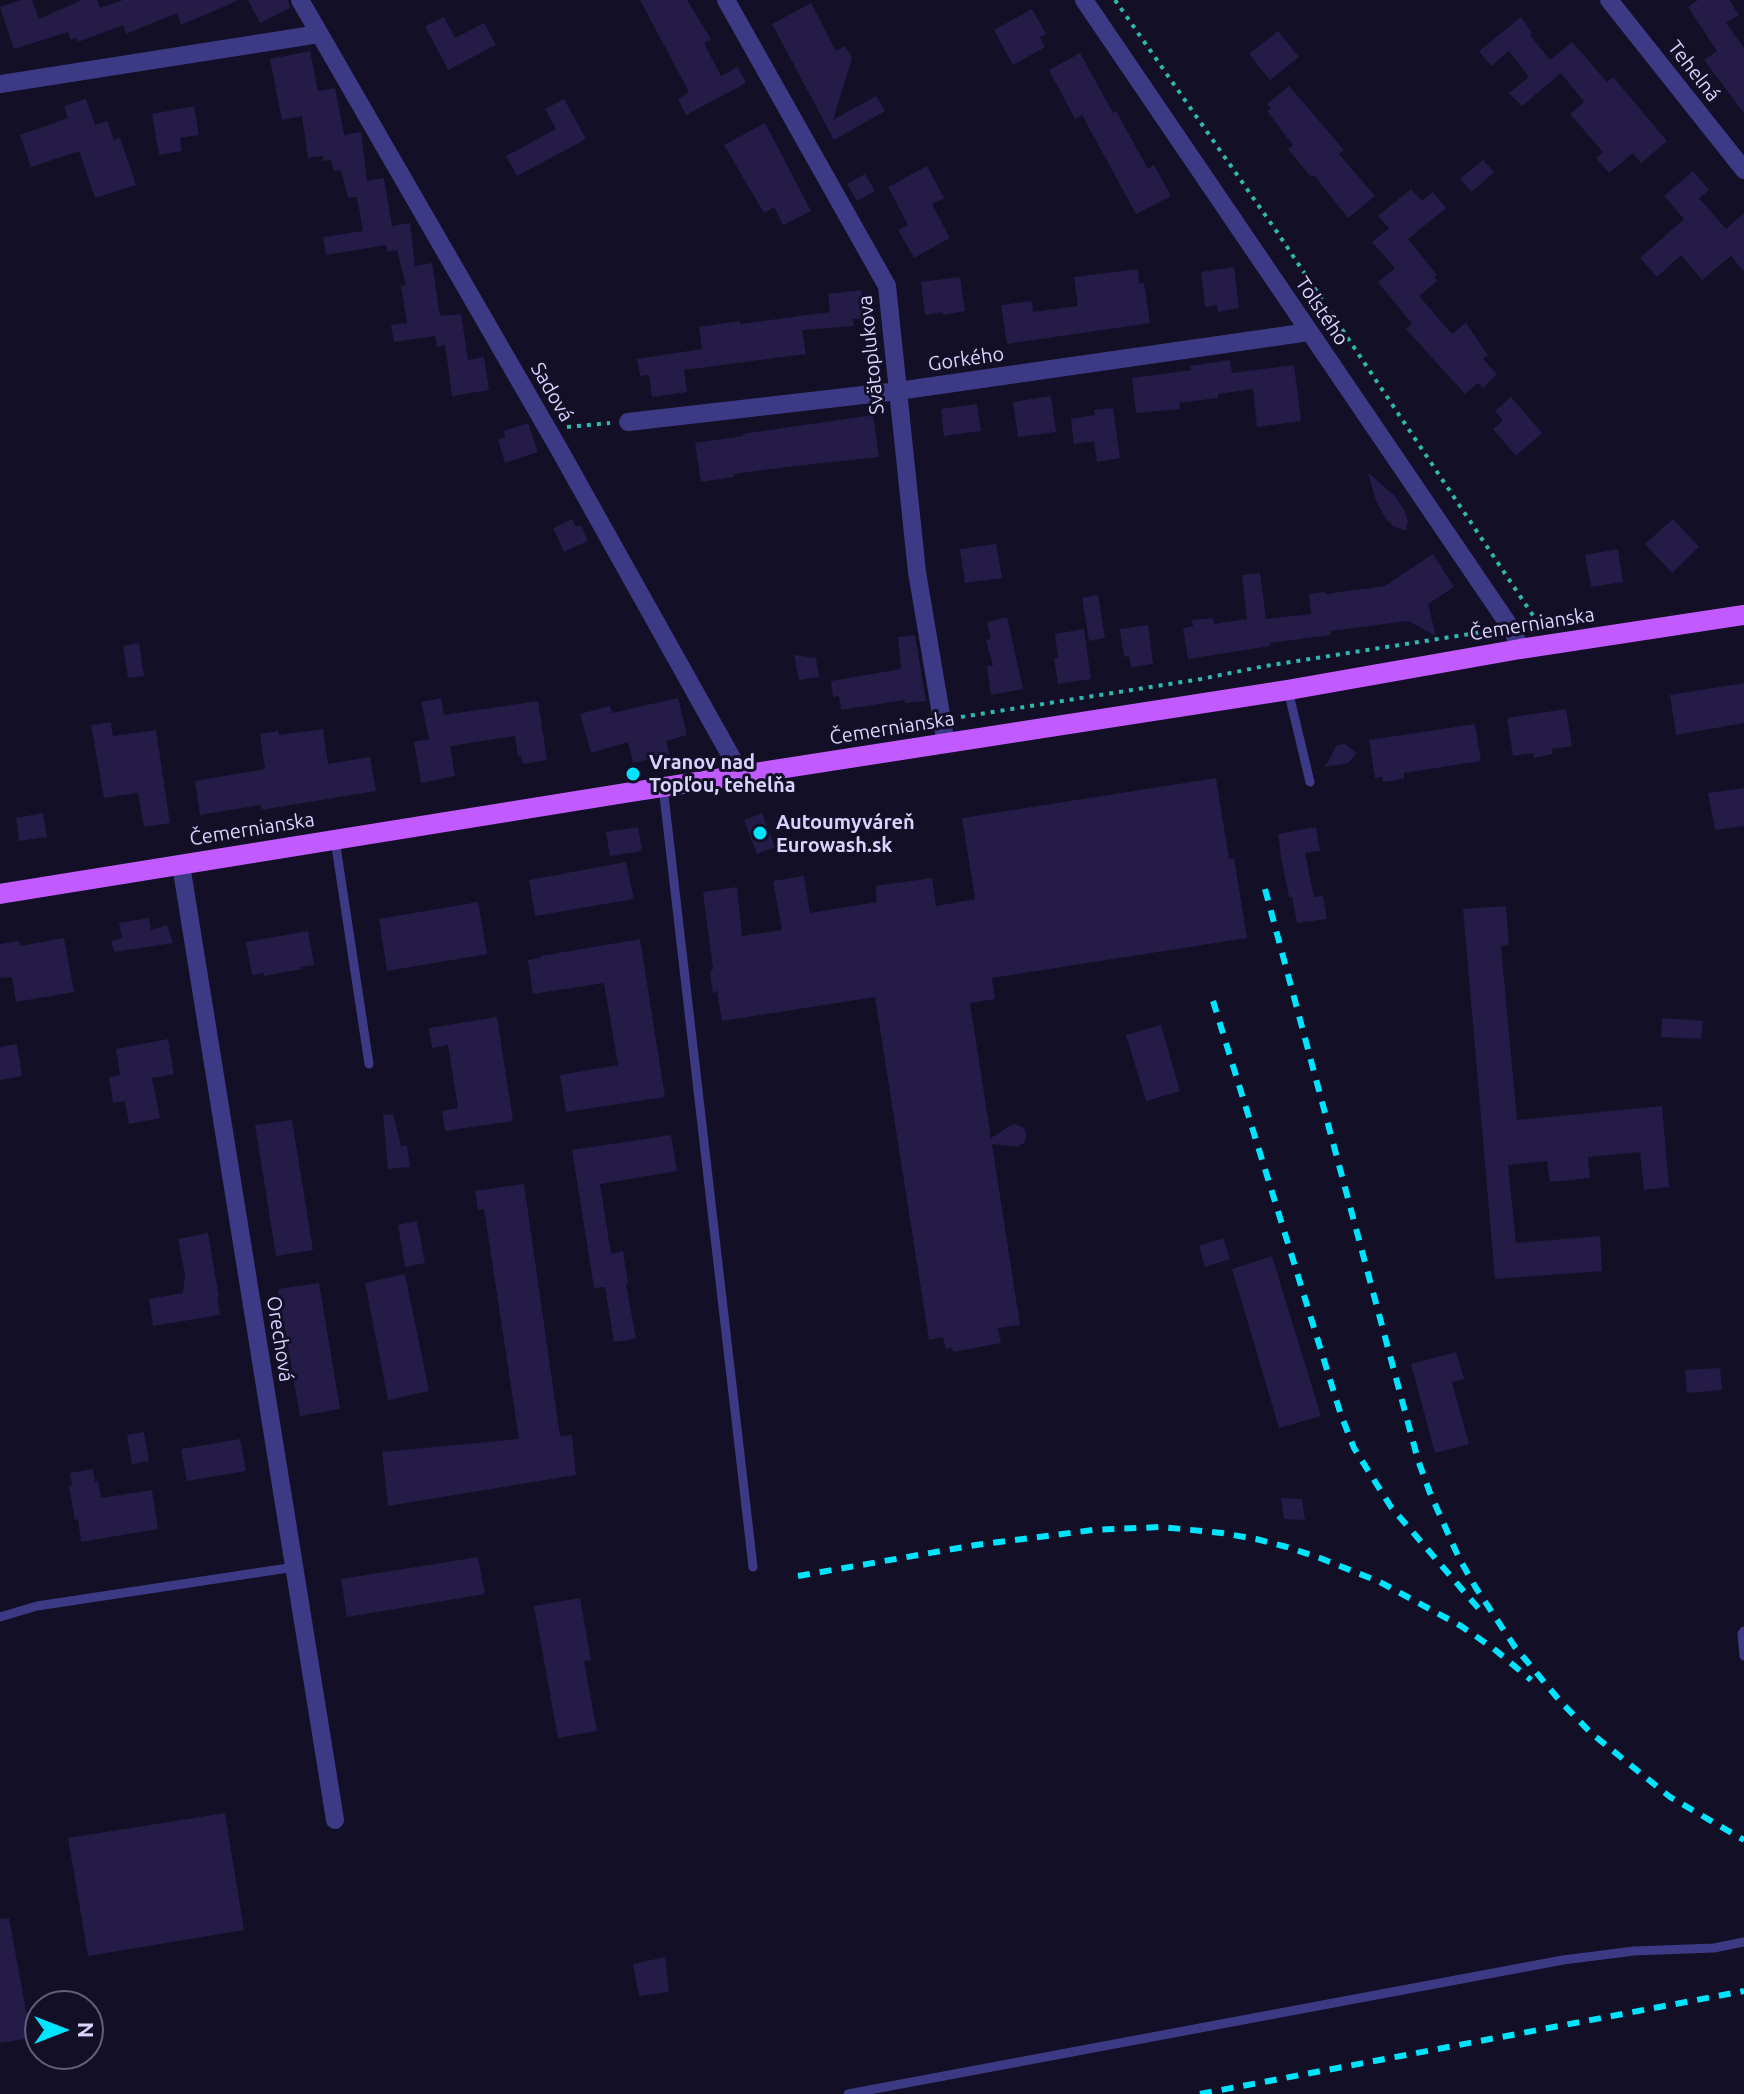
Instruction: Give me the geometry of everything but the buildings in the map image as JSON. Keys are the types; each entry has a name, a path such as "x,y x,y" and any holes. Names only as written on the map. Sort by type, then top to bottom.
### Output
{"main road":[{"name":"Čemernianska","path":"0,894 1744,615"}],"street":[{"name":"Sadová","path":"300,0 549,432 742,776"},
{"name":"Svätoplukova","path":"726,0 887,286 917,572 946,744"},
{"name":"Tolstého","path":"1084,0 1513,631 1520,649"},
{"name":"Tehelná","path":"1609,0 1744,170"},
{"path":"0,84 319,34"},
{"name":"Gorkého","path":"628,422 898,391 1309,332"},
{"name":"Orechová","path":"181,865 335,1820"}],"lane":[{"path":"1288,690 1310,782"},
{"path":"663,787 753,1567"},
{"path":"335,840 369,1064"},
{"path":"0,1617 37,1606 295,1567"},
{"path":"1744,1631 1744,1656"},
{"path":"848,2094 1563,1960 1634,1951 1714,1948 1744,1942"}],"path":[{"path":"1115,0 1285,244 1541,628"},
{"path":"549,432 569,427 628,422"},
{"path":"954,718 1492,631"}],"railway":[{"path":"1265,889 1418,1460 1459,1558 1515,1647 1591,1733 1670,1797 1744,1840"},
{"path":"1213,1001 1341,1415 1354,1448 1391,1507 1479,1609"},
{"path":"798,1576 976,1545 1093,1530 1161,1527 1222,1533 1287,1547 1380,1582 1461,1626 1531,1680"},
{"path":"1200,2094 1744,1991"}],"place":[{"name":"Vranov nad Topľou, tehelňa","path":"633,774"},
{"name":"Autoumyváreň Eurowash.sk","path":"760,833"}]}
